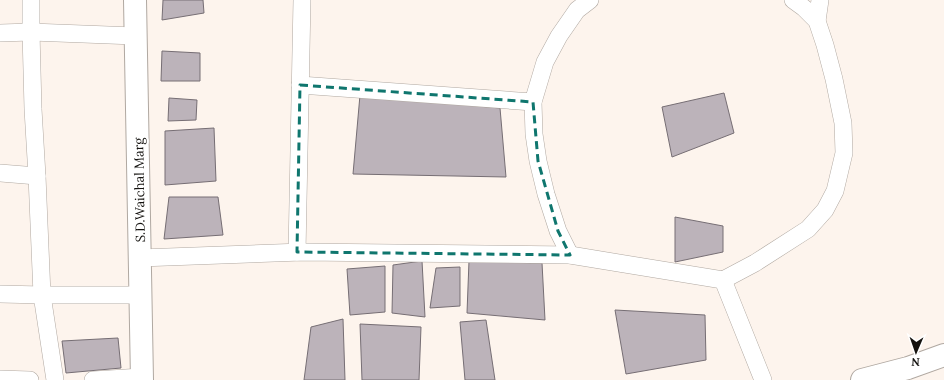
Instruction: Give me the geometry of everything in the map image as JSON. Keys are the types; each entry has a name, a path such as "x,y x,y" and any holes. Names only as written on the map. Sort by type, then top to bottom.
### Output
{"main road":[{"name":"S.D.Waichal Marg","path":"135,0 142,379"},
{"path":"862,380 908,368 944,355"},
{"path":"903,380 944,366"}],"street":[{"path":"31,0 33,109 38,176 42,295 55,380"},
{"path":"297,252 302,0"},
{"path":"570,255 558,231 546,194 538,161 534,134 533,102 546,62 559,36 577,10 590,0"},
{"path":"140,258 297,252 570,255 723,280 755,263 808,228 825,210 835,191 844,153 843,122 834,79 825,45 816,21 804,8 793,0"},
{"path":"816,21 820,0"},
{"path":"0,33 31,32 136,36"},
{"path":"300,85 533,102"},
{"path":"0,173 38,176"},
{"path":"723,280 763,380"},
{"path":"0,294 140,295"},
{"path":"0,379 30,380"},
{"path":"93,380 142,379"}],"highlighted area":[{"path":"300,85 533,102 538,161 558,231 570,255 297,252"}],"building":[{"path":"163,0 203,0 204,13 162,20"},
{"path":"162,51 200,53 200,81 161,81"},
{"path":"724,93 734,133 672,157 662,107"},
{"path":"360,95 500,108 506,177 353,174"},
{"path":"169,98 197,100 196,120 168,121"},
{"path":"214,128 216,181 165,185 165,131"},
{"path":"169,197 218,197 223,235 164,239"},
{"path":"675,217 723,226 723,252 675,262"},
{"path":"422,261 425,317 392,313 393,265"},
{"path":"469,261 542,263 545,320 467,313"},
{"path":"385,266 385,312 350,315 347,269"},
{"path":"460,267 460,306 430,308 436,268"},
{"path":"615,310 705,315 706,360 626,374"},
{"path":"343,319 345,380 304,380 311,327"},
{"path":"486,320 495,380 465,380 460,322"},
{"path":"360,324 421,327 419,380 362,380"},
{"path":"118,338 121,368 66,373 62,341"}]}
